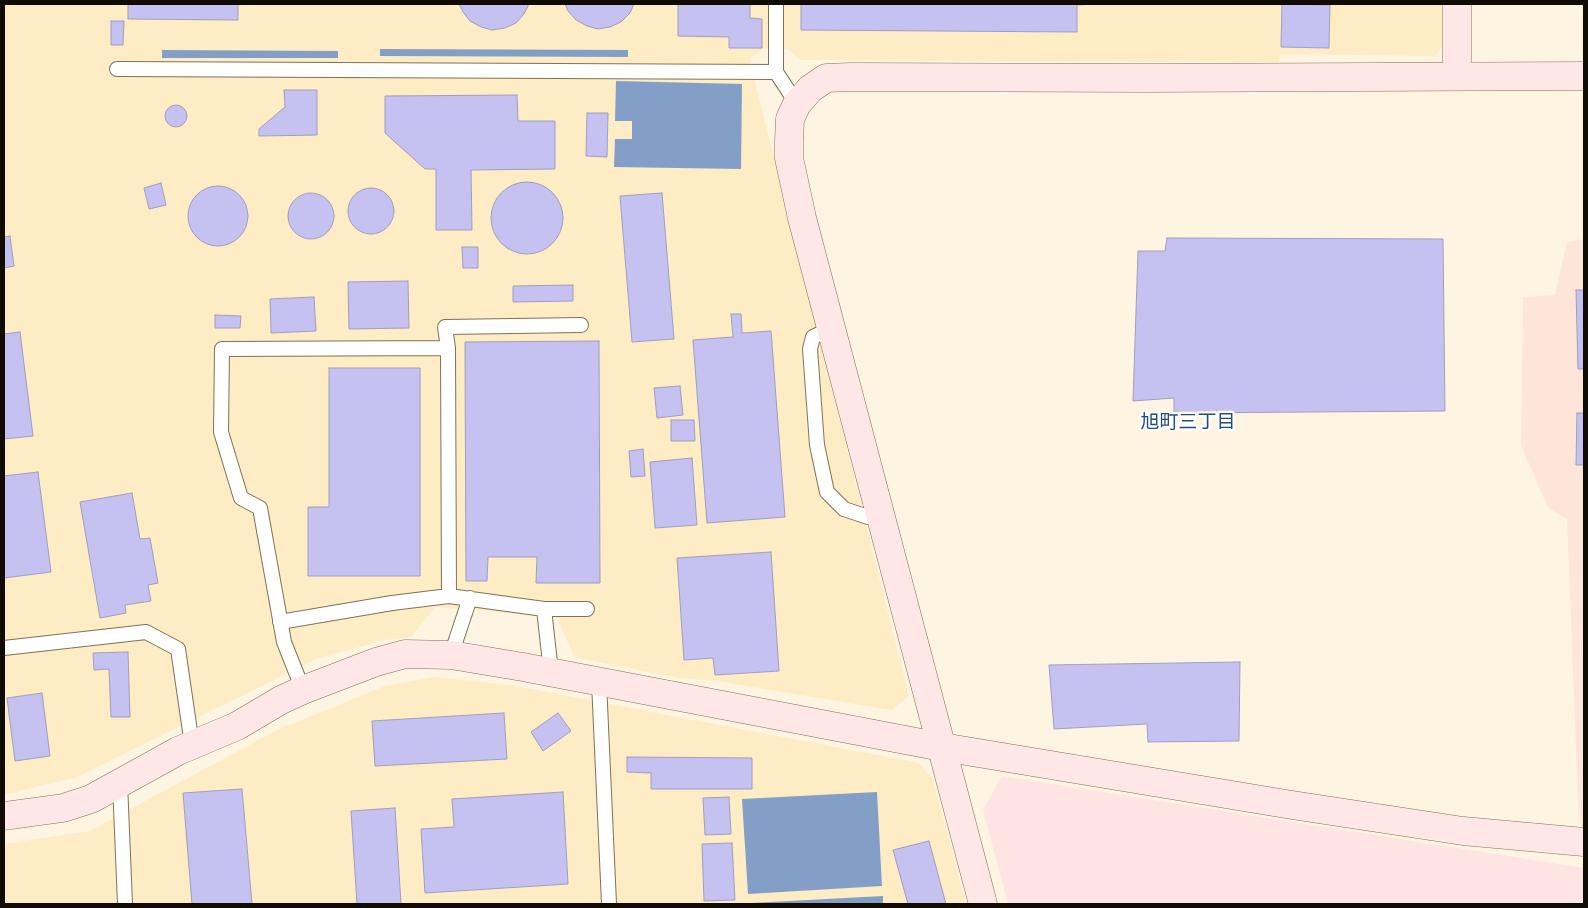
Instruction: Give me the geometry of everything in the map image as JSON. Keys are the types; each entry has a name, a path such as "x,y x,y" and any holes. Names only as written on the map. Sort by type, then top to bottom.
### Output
{"street":[{"path":"1456,4 1457,76"},
{"path":"983,904 882,515 802,218 789,158 790,120 797,104 810,88 826,78 850,77 1584,76"},
{"path":"4,816 62,808 91,799 192,745 237,726 281,700 376,662 405,654 451,655 551,672 942,747 1292,805 1463,831 1584,842"}],"lane":[{"path":"776,4 776,72 797,104"},
{"path":"116,69 776,72"},
{"path":"449,596 448,348 446,327 581,325"},
{"path":"832,328 813,337 810,349 817,445 828,492 844,509 868,517 882,515"},
{"path":"303,690 284,642 260,508 241,498 221,432 222,349 448,348"},
{"path":"280,622 392,602 449,596 544,608 587,609"},
{"path":"451,655 470,598"},
{"path":"544,608 551,672"},
{"path":"4,648 146,632 178,649 192,745"},
{"path":"599,682 609,904"},
{"path":"120,784 125,904"}],"shaded area":[{"path":"4,4 1442,4 1442,46 1435,56 1280,54 1279,62 800,60 788,49 767,48 749,58 909,696 891,710 717,681 679,678 574,657 557,617 435,607 411,637 385,640 316,659 77,777 4,795"},
{"path":"1584,239 1584,835 1582,835 1578,798 1567,519 1548,508 1521,445 1523,297 1555,295 1567,242"},
{"path":"435,677 510,685 919,763 933,780 966,904 4,904 4,844 90,831 277,730 385,686"},
{"path":"1002,776 1584,868 1584,904 1008,904 983,810"}],"water":[{"path":"380,49 628,50 628,57 380,56"},
{"path":"162,50 338,51 338,58 162,58"},
{"path":"616,81 742,84 741,169 614,167 615,139 632,139 632,121 615,121"},
{"path":"877,792 882,886 748,894 742,799"},
{"path":"883,896 883,904 751,904 751,903"}],"building":[{"path":"128,4 238,4 238,20 128,19"},
{"path":"459,4 529,4 524,14 516,23 505,28 492,30 470,21"},
{"path":"565,4 634,4 630,13 621,22 610,27 598,29 576,20"},
{"path":"678,4 750,4 750,18 762,19 762,48 729,48 729,37 678,36"},
{"path":"801,4 1098,4 1077,5 1077,32 801,30"},
{"path":"1282,4 1330,5 1329,48 1281,47"},
{"path":"111,21 124,21 123,45 111,45"},
{"path":"284,90 317,90 317,135 259,136 259,129 285,107"},
{"path":"517,95 518,121 555,121 555,169 471,170 472,230 436,230 436,169 425,169 385,133 385,96"},
{"path":"176,105 184,108 187,116 184,124 176,127 168,124 165,116 168,108"},
{"path":"587,113 608,113 607,157 586,156"},
{"path":"520,182 534,182 553,192 563,211 563,225 553,244 534,254 520,254 501,244 491,225 491,211 501,192"},
{"path":"161,183 166,205 149,209 144,188"},
{"path":"218,186 235,191 243,199 248,216 243,233 235,241 218,246 201,241 193,233 188,216 193,199 201,191"},
{"path":"367,188 375,188 384,192 390,198 394,211 390,224 384,230 375,234 367,234 358,230 352,224 348,215 348,207 352,198 358,192"},
{"path":"306,193 316,193 330,203 334,216 330,229 324,235 316,239 306,239 292,229 288,221 288,211 298,197"},
{"path":"662,193 674,339 632,342 620,196"},
{"path":"10,236 14,266 4,268 4,237"},
{"path":"1167,238 1443,239 1445,411 1174,413 1174,398 1133,401 1138,251 1165,251"},
{"path":"462,247 478,247 478,268 463,268"},
{"path":"408,281 409,328 349,329 348,282"},
{"path":"573,285 573,301 513,302 513,286"},
{"path":"1576,290 1584,290 1584,369 1578,369"},
{"path":"314,297 316,331 271,333 270,299"},
{"path":"731,314 741,314 742,333 771,331 785,517 707,523 693,340 733,337"},
{"path":"215,315 241,316 240,328 215,328"},
{"path":"20,332 33,436 4,439 4,334"},
{"path":"599,341 600,583 536,583 537,557 488,557 487,581 466,581 465,342"},
{"path":"329,368 420,368 420,576 308,576 308,507 329,507"},
{"path":"680,386 683,415 657,418 654,388"},
{"path":"1577,413 1584,413 1584,465 1576,465"},
{"path":"671,420 694,420 695,441 671,441"},
{"path":"643,449 645,476 631,477 629,451"},
{"path":"692,458 697,525 655,528 650,462"},
{"path":"38,472 51,572 4,578 4,476"},
{"path":"132,493 140,539 150,538 158,583 148,585 151,601 125,605 126,613 100,618 80,502"},
{"path":"771,552 779,671 715,675 713,658 684,660 677,558"},
{"path":"128,652 130,717 111,717 109,669 94,670 93,653"},
{"path":"1240,662 1239,741 1148,742 1147,724 1054,729 1049,665"},
{"path":"42,693 50,756 15,761 7,698"},
{"path":"504,713 507,759 375,766 372,721"},
{"path":"558,713 571,731 543,751 531,732"},
{"path":"627,757 752,758 752,789 651,789 651,773 627,772"},
{"path":"242,789 252,904 192,904 183,793"},
{"path":"563,792 568,884 425,893 421,829 454,827 452,799"},
{"path":"729,797 731,834 705,835 703,798"},
{"path":"395,808 401,904 357,904 351,811"},
{"path":"929,841 946,904 908,904 893,850"},
{"path":"732,843 735,900 704,901 702,844"}],"district":[{"name":"旭町三丁目","path":"1188,423"}]}
